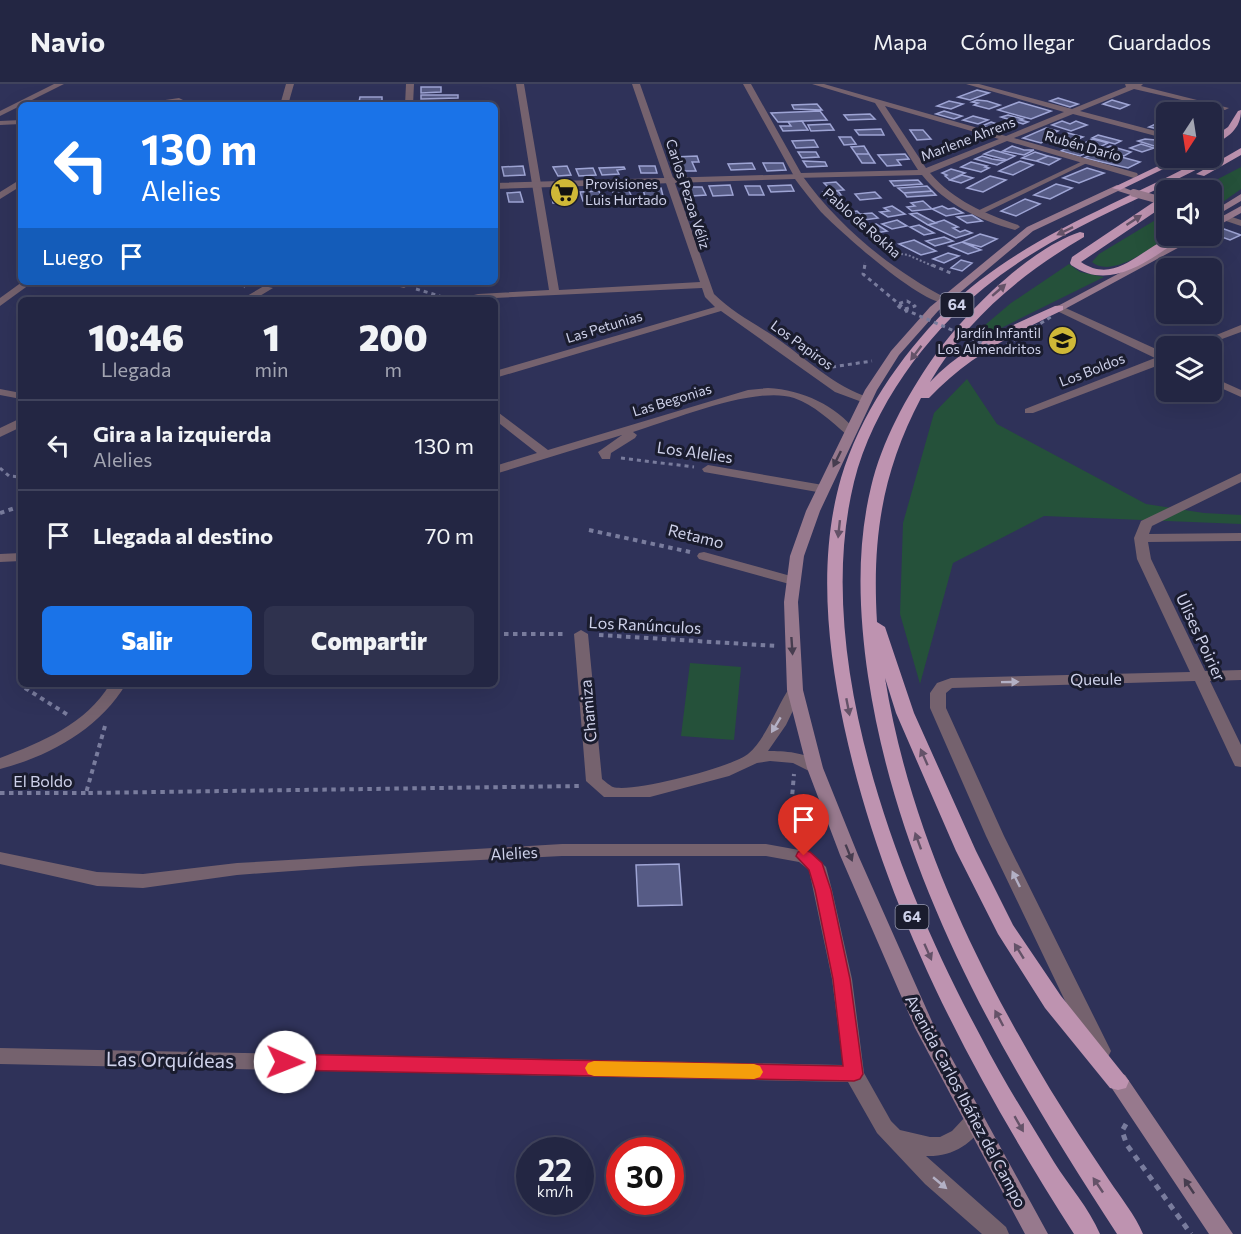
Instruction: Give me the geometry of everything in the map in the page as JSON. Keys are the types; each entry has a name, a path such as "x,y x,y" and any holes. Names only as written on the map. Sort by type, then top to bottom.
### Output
{"highway":[{"path":"1222,136 1233,129 1241,112"},
{"name":"64","path":"1222,150 1232,144"},
{"name":"64","path":"1189,180 1241,151"},
{"path":"1117,188 1160,168"},
{"name":"Avenida Carlos Ibáñez del Campo","path":"1088,1234 1048,1172 973,1043 936,971 897,879 872,804 853,733 839,644 836,565 841,512 848,477 858,449 893,386 941,322 977,288 1027,251 1189,168"},
{"name":"64","path":"1131,1234 1032,1080 984,991 943,903 910,818 890,752 873,664 868,598 868,553 878,486 902,421 928,375 972,314 1056,248 1156,198"},
{"path":"1156,206 1076,259 1075,263 1091,272 1114,273 1161,246"},
{"path":"902,421 957,362 986,343 1056,312"},
{"path":"868,598 905,713 988,897 1033,974 1077,1033 1118,1081"}],"main road":[{"path":"1117,188 1156,199"},
{"name":"Avenida Carlos Ibáñez del Campo","path":"1037,1234 925,1028 849,855 815,768 795,690 791,624 793,582 804,533 823,489 866,400 895,353 944,301 1030,229 1117,188"},
{"path":"1222,211 1241,197"},
{"path":"1222,218 1241,209"},
{"path":"1056,312 1177,246"},
{"path":"1118,1081 1222,1234"}],"street":[{"path":"21,102 60,84"},
{"path":"285,102 290,84"},
{"path":"409,102 410,84"},
{"path":"520,84 535,185 555,294"},
{"name":"Carlos Pezoa Véliz","path":"636,84 704,285 709,295 722,308"},
{"name":"Pablo de Rokha","path":"747,84 798,176 818,205 912,284 944,301"},
{"name":"Rubén Darío","path":"816,84 1134,175"},
{"path":"970,84 1156,134"},
{"path":"1133,85 1225,108"},
{"name":"Marlene Ahrens","path":"498,186 925,172 1133,85"},
{"path":"161,102 178,100"},
{"path":"879,103 925,172 944,194 977,213 1015,227"},
{"path":"0,114 18,104"},
{"path":"0,123 18,122"},
{"path":"0,184 18,184"},
{"path":"0,196 18,185"},
{"path":"1226,218 1241,223"},
{"path":"0,303 24,285"},
{"path":"478,297 704,285"},
{"path":"251,297 268,288"},
{"name":"Las Petunias","path":"498,374 722,308"},
{"name":"Los Papiros","path":"722,308 770,338 835,388 853,397 866,400"},
{"path":"1056,312 1156,354"},
{"path":"1220,336 1241,328"},
{"name":"Los Boldos","path":"1029,411 1156,362"},
{"path":"1222,385 1241,394"},
{"path":"0,392 18,395"},
{"name":"Las Begonias","path":"498,469 752,392 796,394 808,398 850,432"},
{"path":"498,416 545,454"},
{"path":"0,433 18,424"},
{"path":"606,456 604,452 634,433 631,428"},
{"name":"Los Alelies","path":"708,469 823,489"},
{"path":"1241,477 1146,524 1141,538 1241,537"},
{"name":"Ulises Poirier","path":"1141,538 1144,560 1241,762"},
{"name":"Retamo","path":"704,556 793,582"},
{"path":"0,558 18,557"},
{"name":"Chamiza","path":"581,633 594,781 601,786"},
{"name":"Queule","path":"1118,1081 1080,1013 995,836 938,708 938,693 942,687 951,683 1241,675"},
{"path":"0,764 82,723 108,702 116,687"},
{"path":"754,758 778,725 795,690"},
{"path":"601,786 610,793 650,791 723,772 754,758 770,756 796,758 815,768"},
{"name":"Alelies","path":"0,858 97,879 143,881 237,869 562,850 766,850 804,856 817,867 842,979 854,1074"},
{"name":"Las Orquídeas","path":"0,1056 854,1074"},
{"path":"854,1074 884,1127 933,1177 998,1234"},
{"path":"884,1127 907,1143 934,1148 959,1140 974,1121"}],"lane":[{"path":"977,213 1087,161"}],"path":[{"path":"956,275 938,270 903,252 866,261 863,274 905,309 913,308 914,304 903,301 897,304 899,307 998,350 1056,312"},
{"path":"407,285 440,296"},
{"name":"Los Alelies","path":"606,456 708,469"},
{"path":"0,468 9,476 18,477"},
{"path":"0,513 18,507"},
{"name":"Retamo","path":"589,530 704,556"},
{"name":"Los Ranúnculos","path":"498,634 581,633 792,646"},
{"path":"25,688 82,723"},
{"path":"86,793 108,715 108,702"},
{"path":"787,852 796,758"},
{"name":"El Boldo","path":"0,793 601,786"},
{"path":"1127,1145 1191,1234"}],"green space":[{"path":"1241,167 1241,189 1222,203 1222,180 1216,180"},
{"path":"1156,220 1156,245 1153,247 1132,259 1110,267 1092,262 1099,254"},
{"path":"1069,264 1080,272 1104,277 987,335 978,331 1011,303"},
{"path":"967,379 997,424 1146,504 1204,513 1241,515 1241,524 1044,516 953,563 920,684 900,614 903,523 934,413"},
{"path":"690,663 741,667 734,740 681,736"}],"building":[{"path":"421,87 441,87 441,92 421,93"},
{"path":"977,90 989,93 970,100 958,97"},
{"path":"421,95 458,95 458,98 421,99"},
{"path":"360,97 382,97 382,101 359,102"},
{"path":"1058,98 1078,104 1070,107 1050,101"},
{"path":"977,100 1000,105 989,109 974,105 978,103 972,102"},
{"path":"1112,100 1129,105 1120,109 1103,104"},
{"path":"949,101 963,104 951,109 937,106"},
{"path":"1019,102 1051,111 1031,119 998,110"},
{"path":"817,104 822,110 794,109 792,105"},
{"path":"820,111 827,120 778,122 771,113"},
{"path":"944,111 962,116 954,119 936,114"},
{"path":"870,114 875,119 848,120 844,115"},
{"path":"1008,115 1028,122 1023,124 1001,117"},
{"path":"973,116 988,120 978,124 963,120"},
{"path":"802,121 808,130 783,131 780,126 791,126 788,122"},
{"path":"1062,121 1070,124 1076,121 1087,125 1071,131 1052,125"},
{"path":"991,122 1007,127 998,131 982,126"},
{"path":"830,124 834,130 811,131 808,125"},
{"path":"1046,128 1058,131 1050,135 1056,136 1041,143 1023,138"},
{"path":"881,129 884,135 859,135 855,130"},
{"path":"910,130 923,130 931,139 917,140"},
{"path":"1068,133 1083,137 1070,143 1055,139"},
{"path":"1098,135 1121,141 1115,144 1092,138"},
{"path":"839,137 851,137 856,144 844,145"},
{"path":"1093,139 1108,143 1098,148 1082,144"},
{"path":"814,140 818,147 796,148 792,141"},
{"path":"1156,140 1156,147 1138,141"},
{"path":"1141,144 1154,148 1142,152 1130,148"},
{"path":"1073,145 1093,149 1080,156 1061,151"},
{"path":"864,146 869,154 856,154 851,147"},
{"path":"1012,146 1034,150 1024,155 1003,151"},
{"path":"1110,146 1131,152 1124,156 1103,149"},
{"path":"993,150 1015,156 1007,160 984,154"},
{"path":"1099,151 1140,162 1128,168 1084,158"},
{"path":"798,152 816,152 819,157 802,158"},
{"path":"1035,152 1048,156 1036,161 1022,158"},
{"path":"856,154 869,154 875,163 862,163"},
{"path":"905,154 909,159 897,160 901,165 887,166 878,155"},
{"path":"697,156 699,162 692,162 696,171 679,171 674,157"},
{"path":"982,156 1005,161 997,165 975,159"},
{"path":"1048,156 1060,159 1049,165 1036,161"},
{"path":"803,161 825,162 827,166 807,167"},
{"path":"1020,161 1033,165 1013,175 999,171"},
{"path":"971,162 989,168 981,172 961,167"},
{"path":"752,163 755,169 731,170 728,164"},
{"path":"763,163 783,163 786,170 767,171"},
{"path":"523,166 525,175 504,176 502,167"},
{"path":"567,166 571,175 558,176 553,167"},
{"path":"639,166 655,166 657,173 641,173"},
{"path":"624,167 625,169 617,170 619,174 602,175 599,168"},
{"path":"593,168 596,175 579,176 576,169"},
{"path":"1087,168 1104,173 1079,183 1063,178"},
{"path":"951,169 965,173 950,180 942,173"},
{"path":"962,175 973,178 961,183 950,180"},
{"path":"990,176 1006,180 983,192 967,188"},
{"path":"918,180 922,184 894,186 890,181"},
{"path":"836,182 844,190 832,191 824,183"},
{"path":"1056,184 1072,188 1050,199 1034,195"},
{"path":"730,185 733,195 713,196 709,186"},
{"path":"791,185 794,191 771,192 768,186"},
{"path":"745,186 760,186 764,195 749,195"},
{"path":"927,186 932,191 904,193 898,188"},
{"path":"689,187 702,187 706,195 692,196"},
{"path":"661,188 664,200 646,201 643,189"},
{"path":"628,189 632,197 615,198 612,190"},
{"path":"599,191 602,200 583,201 580,192"},
{"path":"838,191 844,199 829,200 823,192"},
{"path":"932,191 936,195 907,197 904,193"},
{"path":"520,192 523,202 509,202 507,193"},
{"path":"573,192 574,198 564,198 565,203 553,203 551,193"},
{"path":"875,192 881,198 860,200 855,194"},
{"path":"1025,199 1040,204 1016,216 1001,211"},
{"path":"923,201 932,209 912,211 907,207 915,206 911,203"},
{"path":"892,206 905,214 888,217 880,212 889,211 884,208"},
{"path":"942,206 948,209 954,208 963,213 946,216 932,209"},
{"path":"857,211 860,214 872,213 878,218 857,221 843,213"},
{"path":"917,213 936,223 928,225 910,214"},
{"path":"972,215 982,221 967,223 957,217"},
{"path":"897,220 907,226 892,229 882,224"},
{"path":"944,220 958,227 953,228 960,232 965,230 972,233 956,238 928,225"},
{"path":"876,224 887,231 876,233 865,226"},
{"path":"919,225 934,233 924,235 910,227"},
{"path":"1222,230 1241,235 1230,240 1222,237"},
{"path":"980,234 997,239 981,247 962,242"},
{"path":"944,237 953,241 935,246 926,241"},
{"path":"914,240 936,251 921,255 899,244"},
{"path":"962,242 981,250 968,254 949,246"},
{"path":"948,253 959,256 944,263 933,259"},
{"path":"961,260 972,263 962,271 951,268"},
{"path":"679,864 682,905 638,906 636,865"}],"slow traffic":[{"path":"594,1068 754,1072"}],"place":[{"name":"Provisiones Luis Hurtado","path":"564,192"},
{"name":"Jardín Infantil Los Almendritos","path":"1062,341"}],"route":[{"path":"285,1062 854,1074 842,979 823,890 817,867 804,856"}]}
